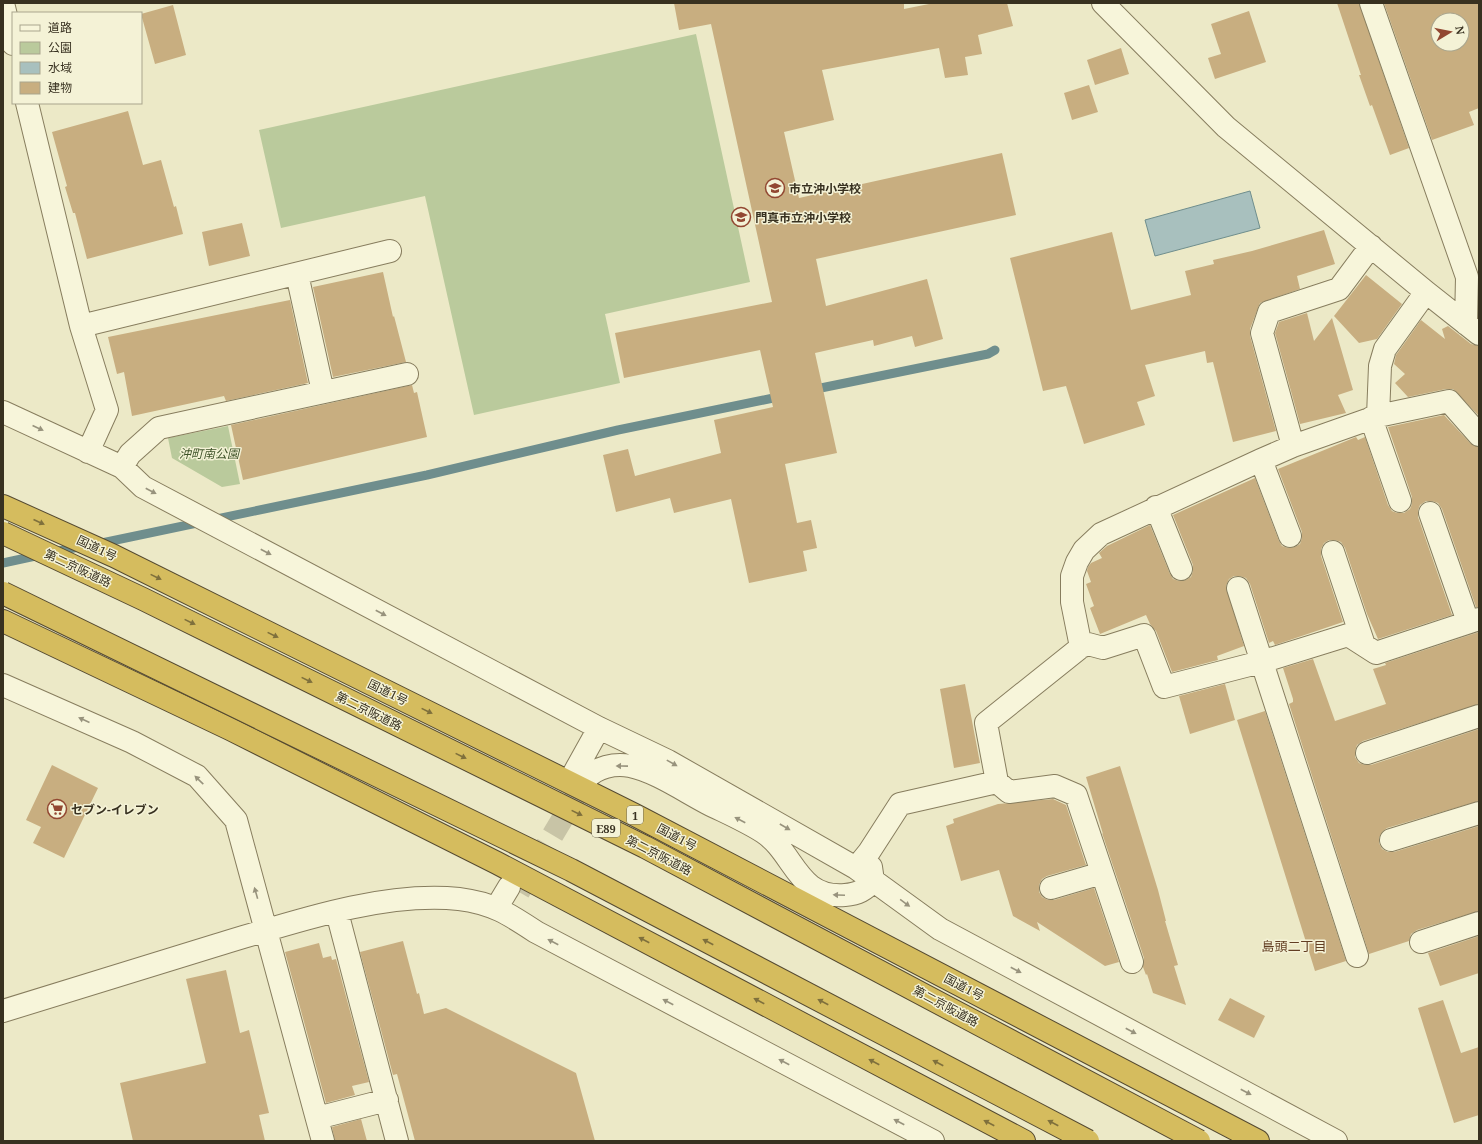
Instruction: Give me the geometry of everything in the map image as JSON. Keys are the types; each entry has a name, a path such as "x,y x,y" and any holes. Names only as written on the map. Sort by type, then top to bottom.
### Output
{"highway":[{"name":"国道1号","path":"3,506 114,556 629,812 1258,1141"},
{"name":"第二京阪道路","path":"3,534 143,599 645,847 1199,1141"},
{"path":"3,593 571,870 1088,1141"},
{"path":"3,621 230,729 497,863 1024,1141"}],"street":[{"path":"3,3 12,40"},
{"path":"1103,3 1226,126 1472,329"},
{"path":"1371,3 1467,277 1472,329"},
{"path":"27,104 81,326 107,410 88,452"},
{"path":"1293,446 1262,333 1269,312 1339,289 1371,246"},
{"path":"81,326 390,251"},
{"path":"298,274 323,392"},
{"path":"1400,501 1374,417 1380,366 1385,349 1426,292"},
{"path":"122,467 130,454 159,428 407,374"},
{"path":"1081,646 1072,602 1072,576 1077,562 1091,542 1101,534 1156,507 1293,446 1374,417 1449,401 1479,435"},
{"path":"3,412 122,467 143,487 599,728 668,761 866,867 940,929 1336,1141"},
{"path":"1261,460 1290,536"},
{"path":"1156,507 1181,569"},
{"path":"1132,962 1076,795 1055,786 1009,792 997,782 986,723 1081,646 1088,644 1103,648 1144,635 1164,687 1261,662 1348,635 1376,653 1474,620 1430,513"},
{"path":"1333,552 1364,644"},
{"path":"1238,588 1357,956"},
{"path":"3,685 132,742 197,776 236,820 323,1141"},
{"path":"1367,753 1478,722"},
{"path":"599,728 580,776 601,768 616,766 630,766 652,774 764,832 783,851 798,874 810,887 824,893 840,895 854,894 866,889 866,867 900,804 997,782"},
{"path":"1391,840 1479,813"},
{"path":"1051,888 1102,873"},
{"path":"502,910 514,890"},
{"path":"3,1010 267,930 337,912 401,899 459,899 502,910 536,932 933,1141"},
{"path":"337,912 397,1141"},
{"path":"1421,942 1479,923"},
{"path":"317,1118 387,1100"}],"green space":[{"path":"696,34 750,282 605,314 620,383 474,415 425,196 281,228 259,130"},
{"name":"沖町南公園","path":"228,426 240,484 222,487 172,458 168,438"}],"water":[{"path":"1250,191 1260,228 1155,256 1145,220"}],"building":[{"path":"674,3 904,3 904,9 934,3 1007,3 1013,26 978,35 982,54 965,57 968,75 945,78 939,48 822,70 834,120 784,132 799,198 1002,153 1016,215 816,259 826,306 927,279 943,339 915,347 912,336 874,346 873,340 815,353 837,453 785,464 797,523 811,520 817,548 803,551 807,571 749,583 731,499 674,513 670,498 616,512 603,455 628,449 635,476 721,453 714,420 773,407 760,350 624,378 615,333 772,302 711,24 679,30"},
{"path":"1337,3 1359,3 1409,148 1390,155 1372,105 1370,106 1359,75 1361,75"},
{"path":"1384,3 1479,3 1479,108 1469,112 1474,125 1432,140"},
{"path":"173,5 186,55 155,64 142,14"},
{"path":"1249,11 1266,62 1215,79 1208,58 1221,54 1211,24"},
{"path":"1121,48 1129,74 1095,85 1087,60"},
{"path":"1089,85 1098,112 1072,120 1064,93"},
{"path":"128,111 143,165 161,160 174,207 176,206 183,234 87,259 75,213 73,213 65,187 67,186 52,132"},
{"path":"242,223 250,256 209,266 202,232"},
{"path":"1324,230 1335,264 1297,276 1300,289 1260,303 1250,329 1250,336 1276,431 1233,442 1213,362 1207,363 1205,351 1145,365 1155,396 1137,402 1145,425 1084,444 1066,386 1043,391 1010,258 1112,232 1131,310 1191,295 1185,271 1214,264 1213,260 1252,251"},
{"path":"383,272 393,317 394,316 406,362 333,377 313,287"},
{"path":"1366,275 1402,304 1377,339 1359,343 1334,316"},
{"path":"290,300 308,383 226,401 224,396 132,416 124,372 117,374 108,337"},
{"path":"1307,313 1314,341 1332,318 1353,390 1338,395 1346,413 1300,424 1275,333 1279,322"},
{"path":"1421,320 1445,339 1442,329 1448,326 1471,344 1479,346 1479,416 1453,389 1446,389 1408,397 1395,383 1405,374 1394,364 1396,355"},
{"path":"412,385 414,393 417,392 427,437 243,480 231,425"},
{"path":"1444,415 1470,443 1479,447 1479,607 1476,607 1442,509 1438,503 1426,501 1420,505 1418,517 1452,615 1378,639 1367,614 1345,548 1341,542 1329,540 1324,543 1321,549 1321,556 1343,622 1275,645 1273,641 1269,643 1250,584 1246,578 1234,576 1229,579 1226,586 1244,646 1217,656 1218,660 1172,672 1156,631 1150,624 1146,615 1100,634 1090,608 1094,606 1086,584 1091,582 1087,571 1091,563 1102,558 1099,553 1107,546 1150,525 1173,579 1179,581 1186,580 1191,577 1193,565 1173,515 1255,478 1279,541 1282,546 1288,548 1295,547 1300,544 1302,532 1278,469 1356,437 1358,440 1365,437 1388,505 1392,511 1404,513 1410,509 1412,497 1388,427"},
{"path":"1479,632 1479,704 1363,741 1357,745 1355,757 1359,763 1371,765 1479,729 1479,801 1387,828 1382,832 1379,838 1379,843 1382,849 1388,852 1394,852 1479,826 1479,911 1417,930 1411,934 1409,941 1369,954 1289,704 1293,702 1293,699 1283,668 1313,659 1335,721 1386,704 1373,669 1386,665 1385,663"},
{"path":"965,684 980,763 954,768 940,689"},
{"path":"1225,684 1235,720 1190,734 1179,696"},
{"path":"1265,711 1346,961 1315,971 1237,720"},
{"path":"52,765 98,788 64,858 33,843 41,827 26,820"},
{"path":"1120,766 1158,890 1165,921 1178,965 1174,966 1186,1005 1153,993 1147,974 1146,975 1143,967 1144,958 1102,833 1103,834 1086,777"},
{"path":"1053,799 1066,805 1086,865 1047,876 1042,879 1039,885 1039,892 1042,897 1048,900 1054,900 1094,888 1119,962 1105,966 1037,922 1040,931 1013,916 999,870 961,881 946,826 954,823 953,819 998,804"},
{"path":"1479,936 1479,973 1440,986 1428,953"},
{"path":"403,941 424,1014 446,1008 576,1073 595,1141 415,1141 397,1074 393,1075 360,952"},
{"path":"319,943 323,958 331,956 332,960 336,959 369,1082 352,1086 355,1095 326,1103 285,952"},
{"path":"226,970 240,1033 249,1030 269,1113 259,1115 265,1141 133,1141 120,1083 206,1063 186,979"},
{"path":"1230,998 1265,1016 1254,1038 1218,1020"},
{"path":"1443,1000 1461,1053 1479,1047 1479,1115 1454,1123 1418,1008"},
{"path":"361,1119 367,1141 335,1141 332,1127"}],"waterway":[{"path":"811,390 988,354 995,350"},
{"path":"97,544 427,475 618,430 783,396"},
{"path":"54,552 83,546"},
{"path":"3,563 40,555"}],"tunnel":[{"path":"519,892 586,779"}],"place":[{"name":"市立沖小学校","path":"775,188"},
{"name":"門真市立沖小学校","path":"741,217"},
{"name":"セブン-イレブン","path":"57,809"}],"district":[{"name":"島頭二丁目","path":"1294,946"}]}
